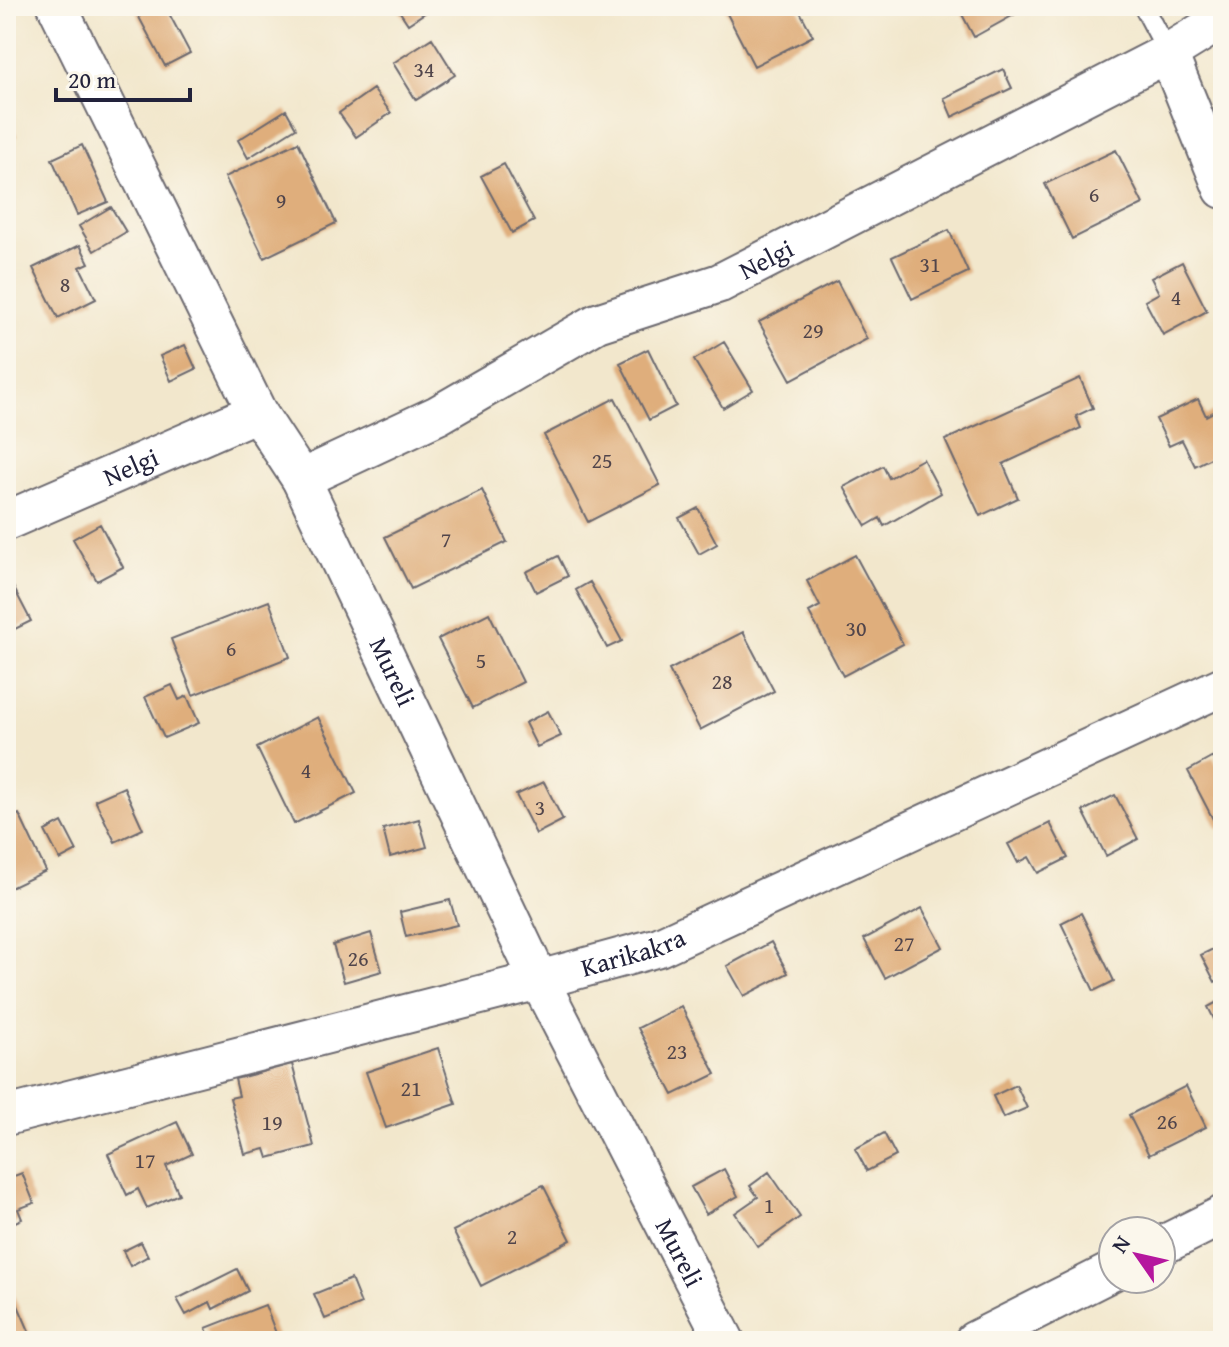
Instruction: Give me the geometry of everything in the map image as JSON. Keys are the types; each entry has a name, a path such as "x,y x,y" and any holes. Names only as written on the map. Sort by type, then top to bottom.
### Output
{"street":[{"name":"Mureli","path":"57,6 257,412 301,479 539,980 725,1341"},
{"name":"Nelgi","path":"301,479 438,415 597,323 720,283 1168,53 1223,19"},
{"path":"1168,53 1223,189"},
{"name":"Nelgi","path":"6,521 257,412"},
{"name":"Karikakra","path":"6,1116 659,947 1223,686"},
{"path":"1177,1238 1223,1215"},
{"path":"974,1341 1097,1279"}],"lane":[{"path":"1143,6 1168,53"}],"building":[{"path":"133,6 165,6 190,53 165,66"},
{"path":"401,6 435,6 408,24 398,9"},
{"path":"723,6 797,6 813,36 754,66"},
{"path":"1030,6 974,37 958,7"},
{"path":"432,38 455,75 416,100 393,63"},
{"path":"1003,69 1012,88 952,117 944,98"},
{"path":"373,89 391,113 356,137 339,113"},
{"path":"286,110 296,128 248,158 238,140"},
{"path":"6,114 17,136 6,142"},
{"path":"298,142 336,223 264,258 225,177"},
{"path":"82,145 108,202 77,215 52,159"},
{"path":"1116,150 1143,204 1072,239 1045,184"},
{"path":"504,164 534,221 512,233 481,176"},
{"path":"111,207 126,232 94,251 79,226"},
{"path":"949,230 968,272 912,299 892,257"},
{"path":"80,245 89,263 80,267 96,299 58,318 33,268"},
{"path":"1182,262 1207,311 1163,335 1145,301 1159,293 1151,278"},
{"path":"837,281 867,339 791,380 759,322"},
{"path":"724,342 753,390 723,408 694,360"},
{"path":"185,345 196,369 171,381 160,356"},
{"path":"648,349 676,406 649,420 620,363"},
{"path":"1080,378 1093,408 1076,416 1081,428 1003,464 1018,498 980,516 945,440"},
{"path":"615,398 660,485 588,522 544,435"},
{"path":"1198,399 1206,416 1223,407 1223,452 1195,466 1182,440 1169,446 1156,419"},
{"path":"923,459 941,493 884,526 880,518 866,526 844,487 883,466 889,478"},
{"path":"482,490 507,542 411,589 385,537"},
{"path":"698,508 717,544 699,554 679,518"},
{"path":"100,524 123,567 97,581 73,539"},
{"path":"855,555 903,644 843,676 809,612 820,606 807,581"},
{"path":"558,556 568,576 536,592 526,572"},
{"path":"6,573 31,621 11,631 6,621"},
{"path":"590,582 622,641 607,648 576,590"},
{"path":"269,601 290,657 193,695 171,639"},
{"path":"489,613 523,682 473,708 438,639"},
{"path":"743,632 774,691 700,730 669,670"},
{"path":"172,685 179,700 187,696 199,723 164,738 145,697"},
{"path":"548,711 561,736 537,747 525,723"},
{"path":"318,717 356,793 294,824 257,748"},
{"path":"1223,752 1223,770 1216,756"},
{"path":"1213,757 1223,776 1223,827 1218,829 1188,771"},
{"path":"544,782 563,820 536,834 516,795"},
{"path":"124,787 143,829 115,842 95,800"},
{"path":"1115,795 1138,839 1106,856 1083,811"},
{"path":"19,814 46,871 6,890 6,820"},
{"path":"419,819 427,847 390,857 383,829"},
{"path":"62,822 77,851 60,860 45,831"},
{"path":"1050,823 1068,858 1038,873 1029,857 1018,863 1008,844"},
{"path":"450,900 457,925 406,937 400,912"},
{"path":"922,908 943,947 885,978 864,939"},
{"path":"1081,913 1114,981 1094,991 1061,923"},
{"path":"371,933 382,971 344,982 333,945"},
{"path":"771,942 788,973 744,996 727,966"},
{"path":"1223,944 1223,978 1215,982 1201,955"},
{"path":"1223,999 1223,1037 1208,1007"},
{"path":"681,1006 716,1074 673,1095 638,1028"},
{"path":"438,1048 456,1104 386,1128 366,1072"},
{"path":"292,1064 314,1146 268,1158 265,1149 245,1154 230,1098 239,1096 235,1079"},
{"path":"1016,1085 1027,1108 1003,1118 993,1096"},
{"path":"1186,1086 1206,1127 1149,1155 1129,1115"},
{"path":"177,1122 192,1154 166,1166 179,1194 147,1208 138,1189 127,1195 108,1154"},
{"path":"884,1133 896,1156 867,1171 855,1149"},
{"path":"724,1169 738,1196 706,1214 691,1187"},
{"path":"769,1172 800,1217 758,1247 735,1213 758,1197 750,1186"},
{"path":"22,1173 34,1203 18,1209 22,1219 6,1226 6,1179"},
{"path":"543,1185 571,1240 481,1286 453,1231"},
{"path":"141,1242 148,1256 130,1266 123,1251"},
{"path":"237,1269 248,1291 213,1309 210,1302 186,1315 177,1299"},
{"path":"6,1278 30,1333 12,1341 6,1341"},
{"path":"351,1279 361,1304 325,1319 314,1294"},
{"path":"265,1305 279,1341 211,1341 206,1328"}]}
